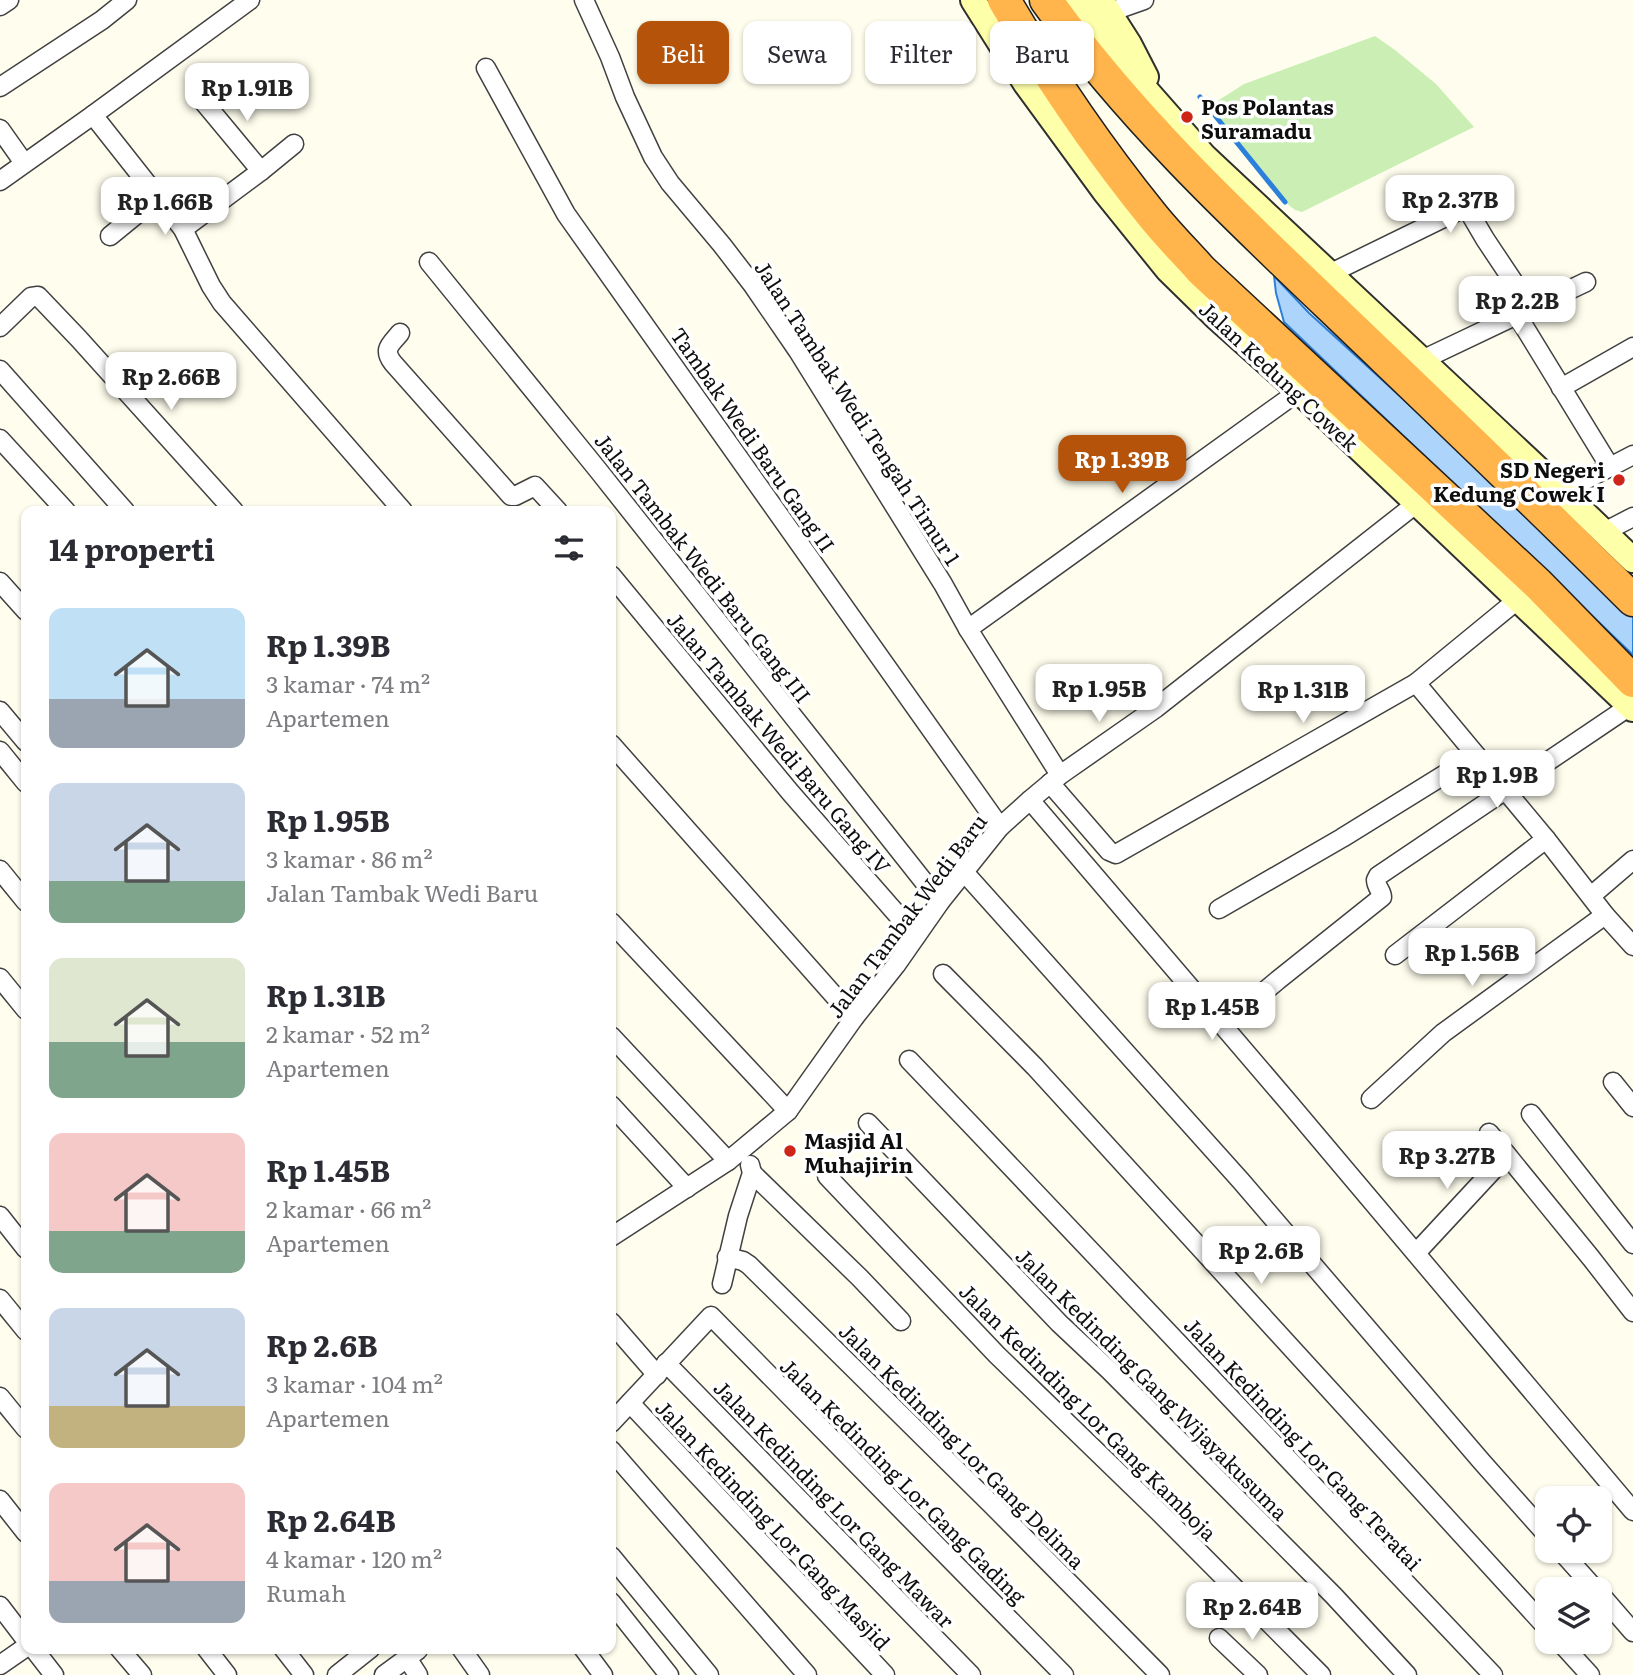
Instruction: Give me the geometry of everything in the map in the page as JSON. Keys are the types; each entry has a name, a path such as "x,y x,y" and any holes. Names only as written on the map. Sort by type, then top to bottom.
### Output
{"highway":[{"name":"Jalan Kedung Cowek","path":"1003,0 1103,153 1152,216 1201,270 1632,699"},
{"path":"1046,0 1096,64 1172,152 1283,240 1314,276 1553,501 1633,600"}],"main road":[{"name":"Jalan Kedung Cowek","path":"974,0 1026,84 1105,192 1168,270 1417,503 1527,592"},
{"path":"1074,0 1115,55 1283,240"},
{"path":"1105,6 1129,44 1164,111"},
{"path":"1314,276 1422,360 1553,501 1604,532 1633,560"}],"street":[{"path":"0,6 9,0"},
{"path":"0,87 102,20 127,0"},
{"path":"0,181 250,0"},
{"name":"Jalan Tambak Wedi Tengah Timur 1","path":"584,0 653,157 670,183 752,284 798,351 943,584 1055,779 1109,851 1116,854 1416,683"},
{"path":"1105,6 1144,0"},
{"name":"Tambak Wedi Baru Gang II","path":"486,68 566,215 1000,827"},
{"path":"202,100 261,171"},
{"path":"93,115 183,229 222,303 399,506"},
{"path":"0,129 24,163"},
{"path":"183,229 294,144"},
{"path":"110,236 159,196"},
{"path":"1314,276 1464,208 1468,210 1524,311 1561,388 1610,467"},
{"name":"Jalan Tambak Wedi Baru Gang III","path":"429,262 616,492 940,902"},
{"path":"1422,360 1586,282"},
{"path":"2,321 31,297 38,296 229,506"},
{"path":"400,333 387,351 393,363 511,496 535,486 553,506"},
{"path":"1561,388 1633,347"},
{"path":"0,370 121,506"},
{"path":"968,629 1299,391"},
{"path":"0,439 61,506"},
{"path":"1553,501 1633,455"},
{"name":"Jalan Tambak Wedi Baru","path":"616,1234 735,1155 788,1111 940,902 1000,827 1033,803 1055,779 1156,708 1417,503"},
{"path":"1604,532 1633,517"},
{"name":"Jalan Tambak Wedi Baru Gang IV","path":"616,581 790,792 916,936"},
{"path":"0,582 21,605"},
{"path":"1527,592 1416,683 1633,947"},
{"path":"1223,1026 1382,897 1376,885 1378,876 1506,790 1632,699"},
{"path":"0,711 21,736"},
{"path":"616,750 854,1018"},
{"path":"0,751 21,777"},
{"path":"1219,909 1342,838 1476,755"},
{"path":"1033,803 1633,1511"},
{"path":"1395,955 1546,839"},
{"path":"1591,896 1633,860"},
{"path":"0,870 21,896"},
{"path":"964,872 1241,1181 1535,1522"},
{"path":"1371,1099 1443,1033 1605,915"},
{"path":"616,927 788,1111"},
{"path":"943,974 1035,1067 1535,1615"},
{"path":"0,978 21,1004"},
{"path":"616,1041 735,1155 750,1163 752,1173 738,1216 722,1284"},
{"name":"Jalan Kedinding Lor Gang Teratai","path":"909,1060 1493,1675"},
{"path":"1613,1082 1633,1107"},
{"path":"616,1110 687,1188"},
{"path":"1531,1114 1633,1244"},
{"name":"Jalan Kedinding Gang Wijayakusuma","path":"868,1123 1059,1323 1334,1596 1407,1675"},
{"path":"1489,1133 1633,1312"},
{"path":"1416,1253 1507,1154"},
{"path":"752,1173 901,1321"},
{"name":"Jalan Kedinding Lor Gang Kamboja","path":"827,1176 997,1354 1321,1675"},
{"path":"0,1216 21,1243"},
{"name":"Jalan Kedinding Lor Gang Delima","path":"727,1257 749,1265 992,1504 1160,1675"},
{"path":"0,1299 21,1325"},
{"name":"Jalan Kedinding Lor Gang Gading","path":"662,1369 711,1316 1064,1675"},
{"name":"Jalan Kedinding Lor Gang Mawar","path":"616,1327 971,1675"},
{"path":"616,1418 662,1369"},
{"path":"0,1397 21,1423"},
{"name":"Jalan Kedinding Lor Gang Masjid","path":"630,1404 885,1675"},
{"path":"616,1456 807,1675"},
{"path":"0,1500 21,1527"},
{"path":"616,1562 709,1675"},
{"path":"1572,1563 1584,1577"},
{"path":"0,1606 21,1633"},
{"path":"616,1608 669,1675"},
{"path":"1612,1608 1633,1632"},
{"path":"1219,1637 1258,1675"},
{"path":"0,1664 21,1650"},
{"path":"38,1654 54,1675"},
{"path":"124,1654 142,1675"},
{"path":"211,1654 227,1675"},
{"path":"288,1654 304,1675"},
{"path":"384,1675 412,1654 418,1675"},
{"path":"465,1654 480,1675"},
{"path":"587,1654 603,1675"},
{"path":"1571,1654 1590,1675"}],"green space":[{"path":"1375,36 1436,84 1474,127 1302,212 1295,210 1285,202 1208,107 1244,84"}],"water":[{"path":"1274,276 1309,313 1633,617 1633,655 1284,322"}],"waterway":[{"path":"1200,97 1285,202"}],"place":[{"name":"Pos Polantas Suramadu","path":"1187,117"},
{"name":"SD Negeri Kedung Cowek I","path":"1619,480"},
{"name":"Masjid Al Muhajirin","path":"790,1151"}]}
